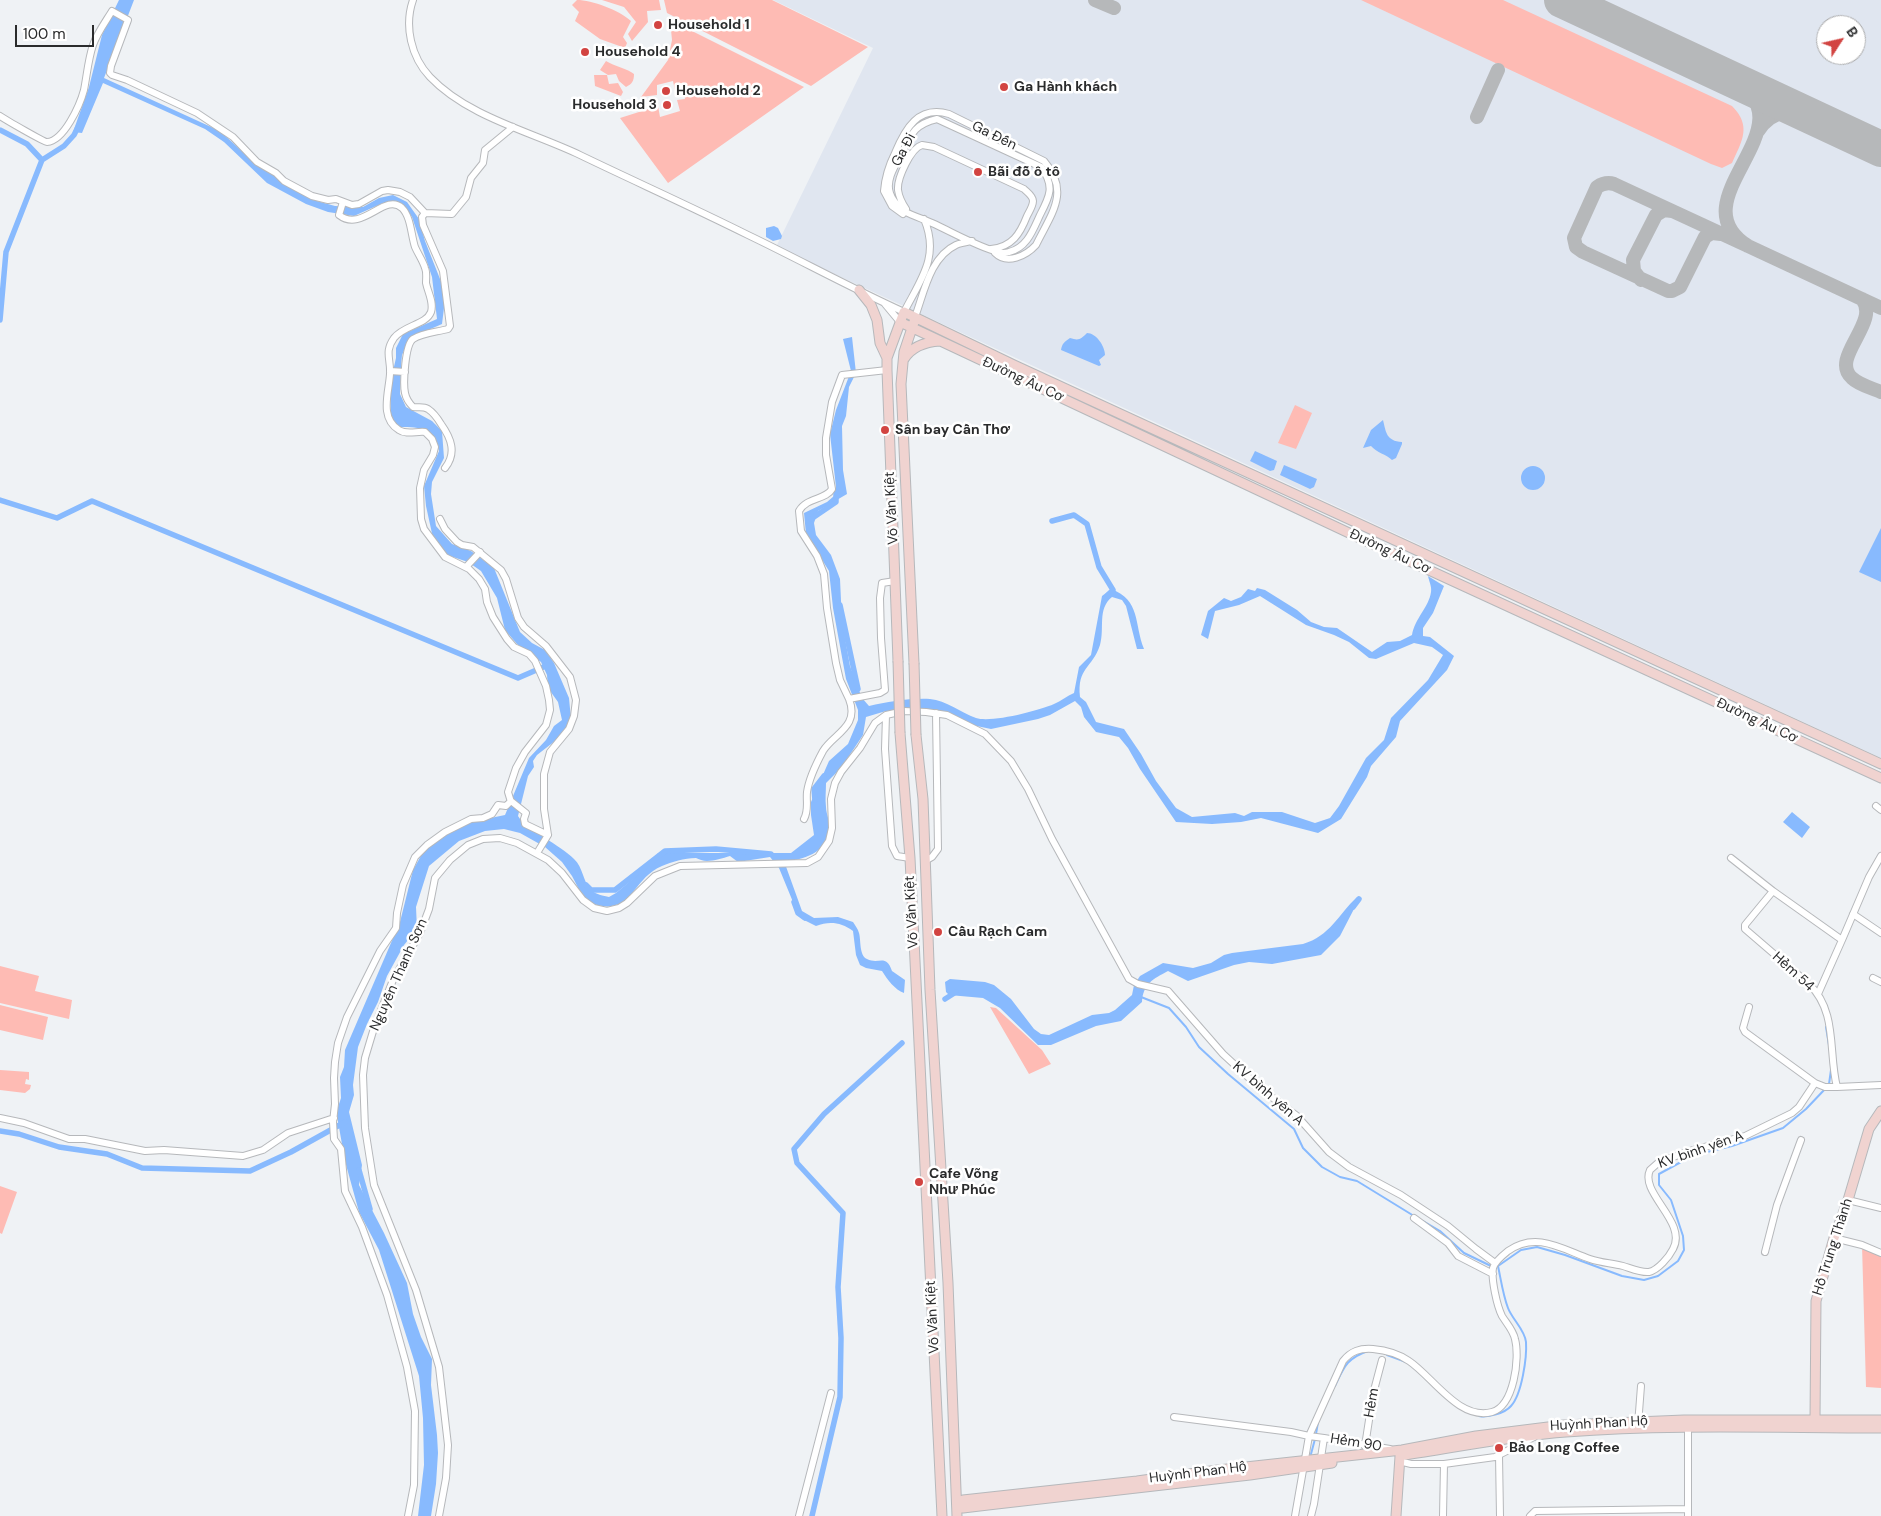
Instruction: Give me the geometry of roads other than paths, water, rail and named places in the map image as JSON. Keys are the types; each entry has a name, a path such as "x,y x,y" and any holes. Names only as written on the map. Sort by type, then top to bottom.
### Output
{"street":[{"path":"413,0 409,29 414,53 430,78 470,107 513,128 560,146 749,235 904,312 930,256 931,242 924,219"},
{"path":"0,116 28,131 43,142 52,141 60,135 75,112 83,91 94,42 112,11 127,19 128,24 111,66 110,73 112,75 127,80 197,113 234,137 257,162 296,188 317,198 336,200 342,204 352,205 359,204 388,190 406,194 425,213 452,214 456,212 466,197 471,178 483,163 485,150 513,128"},
{"name":"Ga Đi","path":"910,213 903,210 890,194 889,182 892,174 909,137 916,128 926,122 937,119 947,122 1041,167 1047,175 1050,188 1049,198 1028,239 1017,249 1010,252 1000,253 990,249"},
{"path":"922,145 934,147 1024,188 1032,196 1033,202 1015,239 999,248 990,249 910,213 900,200 898,192 901,177 913,150 922,145"},
{"path":"342,204 339,215 347,218 362,218 386,204 399,206 407,216 414,244 426,270 426,282 431,297 430,314 420,323 402,330 394,338 388,354 392,371 387,386 387,409 390,420 398,430 403,432 425,432 432,439 434,446 433,455 424,470 420,488 422,524 446,557 467,565 475,574 483,586 493,616 507,639 514,647 529,654 539,669 549,700 548,720 518,762 508,792 511,802 524,811 525,824 548,836"},
{"path":"425,213 422,217 423,225 443,271 450,326 448,329 418,337 408,346 404,372 404,388 412,407 425,408 435,415 450,439 452,452 449,464 445,468"},
{"path":"915,317 930,273 938,261 956,245 972,241"},
{"path":"859,290 871,306 877,320 880,343 887,358"},
{"path":"884,303 900,322"},
{"name":"Đường Âu Cơ","path":"904,312 1012,369 1516,610 1881,778"},
{"name":"Võ Văn Kiệt","path":"904,312 887,358 887,370 900,733 910,858 942,1516"},
{"name":"Võ Văn Kiệt","path":"915,317 902,364 900,384 916,735 923,798 937,1113 948,1284 957,1516"},
{"name":"Đường Âu Cơ","path":"900,322 1012,369 1521,598 1881,764"},
{"path":"902,364 905,357 917,346 929,342 942,341"},
{"path":"804,819 807,812 808,792 816,764 824,749 839,736 848,723 851,699 840,680 836,663 827,608 824,574 817,556 801,532 799,515 802,506 806,502 828,494 832,489 826,455 828,422 832,402 842,375 887,370"},
{"path":"392,371 404,372"},
{"path":"440,519 445,529 457,542 473,547 478,553 498,566 504,574 518,618 524,627 546,646 558,664 568,674 576,700 571,724 550,752 544,769 544,809 548,836 536,853"},
{"path":"893,536 908,536"},
{"path":"467,565 478,553"},
{"path":"851,699 880,694 885,689 880,638 880,591 882,583 895,581"},
{"path":"1516,610 1521,598"},
{"path":"910,858 897,856 892,846 886,748 886,715 904,711 936,713 938,849 932,857 925,861"},
{"name":"KV bình yên A","path":"936,713 951,717 970,728 982,732 1011,761 1028,789 1052,839 1125,974 1133,982 1165,990 1171,994 1223,1054 1261,1089 1296,1116 1329,1152 1349,1167 1401,1195 1448,1226 1476,1249 1494,1268 1506,1252 1520,1244 1543,1242 1597,1261 1646,1272 1656,1268 1672,1251 1675,1243 1674,1231 1666,1212 1648,1181 1650,1170 1659,1162 1745,1136 1792,1113 1799,1107 1815,1083"},
{"name":"Nguyễn Thanh Sơn","path":"439,1516 446,1478 448,1445 438,1367 434,1347 416,1290 374,1185 365,1128 363,1075 365,1058 374,1028 393,980 420,933 429,908 435,878 442,868 462,850 483,839 508,840 536,853 557,868 583,900 594,908 603,911 623,906 652,878 680,866 807,863 818,857 825,849 831,835 831,799 837,778 860,748 875,723 886,715"},
{"path":"408,1516 409,1504 413,1495 415,1411 408,1367 387,1295 362,1227 345,1191 341,1149 336,1142 333,1120 335,1104 334,1078 338,1043 348,1017 380,951 395,932 403,885 415,857 427,845 456,825 471,819 483,818 492,814 498,805 506,806 511,802"},
{"path":"1818,994 1881,856"},
{"path":"1731,858 1772,891 1842,940"},
{"name":"Hẻm 54","path":"1772,891 1745,925 1745,929 1818,994 1829,1017 1837,1087"},
{"path":"1853,914 1881,933"},
{"path":"1873,978 1881,982"},
{"path":"1749,1007 1743,1028 1745,1032 1815,1083 1826,1087 1881,1085"},
{"name":"Hồ Trung Thành","path":"1815,1423 1816,1301 1869,1129 1881,1111"},
{"path":"922,1112 937,1113"},
{"path":"0,1118 24,1123 69,1139 85,1139 145,1151 164,1150 243,1156 263,1150 288,1133 333,1120"},
{"path":"1765,1252 1777,1205 1801,1140"},
{"path":"1848,1200 1881,1208"},
{"path":"1295,1516 1303,1464 1310,1436 1343,1361 1353,1352 1376,1349 1404,1358 1459,1406 1472,1412 1491,1413 1501,1408 1508,1399 1512,1388 1516,1343 1513,1332 1498,1306 1494,1268 1458,1256 1448,1243 1414,1218"},
{"path":"1834,1238 1862,1245 1881,1253"},
{"name":"Hẻm","path":"1365,1446 1373,1394 1382,1360"},
{"path":"1638,1426 1641,1386"},
{"path":"799,1516 831,1393"},
{"path":"1174,1417 1323,1437"},
{"name":"Huỳnh Phan Hộ","path":"942,1505 958,1504 963,1500 1319,1462 1400,1456 1564,1432 1684,1420 1815,1423 1881,1428"},
{"name":"Huỳnh Phan Hộ","path":"1400,1456 1440,1442 1530,1428 1591,1423 1688,1427 1881,1420"},
{"path":"1530,1516 1535,1511 1688,1513 1688,1427"},
{"name":"Hẻm 90","path":"1311,1516 1323,1437 1400,1456 1411,1464 1444,1464 1499,1455 1535,1436"},
{"path":"1499,1455 1500,1516"},
{"path":"1396,1516 1400,1456"},
{"path":"1443,1516 1444,1464"}],"water":[{"path":"119,0 134,0 104,78 220,131 257,165 317,201 335,206 363,207 379,198 393,195 407,202 419,219 425,241 442,284 445,300 442,324 410,338 402,355 400,394 406,407 432,421 442,431 444,458 432,482 431,494 436,526 452,544 471,551 494,568 520,632 532,643 545,650 554,663 569,698 571,719 564,734 537,755 533,761 534,767 528,776 518,816 528,826 574,859 588,887 597,894 609,897 616,893 653,862 658,853 791,853 814,835 811,802 829,761 848,744 858,720 858,710 846,679 833,608 829,571 806,534 804,513 827,502 834,496 836,487 830,434 836,410 851,371 843,339 852,337 856,373 849,387 846,416 842,426 843,470 847,494 818,511 814,523 816,535 831,555 840,579 842,622 850,666 862,698 869,706 906,700 930,699 948,704 976,718 992,719 1015,716 1057,703 1074,693 1079,667 1091,655 1102,596 1111,589 1121,594 1132,606 1144,649 1137,649 1126,606 1122,600 1112,597 1104,607 1100,645 1083,674 1080,687 1080,697 1086,702 1096,722 1124,729 1156,781 1176,808 1192,817 1235,813 1244,816 1252,812 1282,812 1315,823 1330,818 1339,806 1366,758 1384,740 1391,718 1428,680 1443,655 1432,647 1414,643 1376,659 1369,658 1349,642 1306,625 1260,596 1239,605 1215,611 1208,639 1201,635 1208,611 1224,598 1231,601 1241,597 1248,589 1255,591 1257,588 1265,590 1297,610 1311,622 1324,627 1337,628 1372,652 1387,642 1400,641 1412,635 1416,623 1430,597 1431,588 1428,576 1444,586 1433,613 1423,628 1423,636 1430,637 1454,656 1447,670 1400,721 1396,737 1371,766 1367,777 1341,819 1318,833 1261,818 1241,822 1212,824 1176,822 1119,737 1096,732 1084,717 1081,707 1075,701 1050,715 1038,719 991,729 967,724 930,711 886,711 866,717 863,735 841,768 826,783 826,810 830,828 828,838 824,845 813,854 791,861 784,861 802,911 814,918 838,917 853,922 859,932 861,951 864,957 871,961 882,960 887,962 892,971 905,980 904,993 894,987 882,971 860,965 856,955 853,931 835,923 816,926 802,919 779,868 770,857 738,862 730,856 710,861 696,858 674,862 651,872 629,896 613,906 601,906 585,901 572,876 562,862 545,847 520,833 504,829 485,831 459,841 429,866 416,907 417,929 404,945 387,976 358,1047 353,1085 354,1095 349,1112 362,1165 359,1185 407,1283 413,1314 421,1337 432,1359 431,1385 438,1453 431,1516 418,1516 424,1465 423,1418 419,1376 379,1250 359,1212 345,1161 337,1116 341,1098 340,1077 344,1067 345,1050 400,922 413,870 427,845 457,825 505,815 529,758 546,740 554,726 562,720 558,702 548,688 547,675 541,662 517,644 505,630 497,598 481,571 468,562 447,555 433,538 424,486 439,451 437,443 426,430 400,427 391,418 390,384 396,358 396,348 403,334 437,319 432,277 412,217 406,209 391,202 383,203 354,216 328,212 306,204 267,183 224,142 205,129 103,83 82,133 73,132 89,87 102,35"},
{"path":"774,226 778,228 782,236 781,239 773,241 766,237 766,228"},
{"path":"1087,333 1094,335 1103,348 1105,355 1099,360 1101,365 1099,366 1061,350 1064,343 1070,338 1080,339"},
{"path":"1383,420 1386,432 1390,438 1402,442 1396,458 1392,460 1371,446 1363,448 1371,430"},
{"path":"1255,451 1277,461 1274,470 1270,471 1250,461"},
{"path":"1284,465 1317,479 1314,487 1310,489 1280,475"},
{"path":"1533,466 1542,469 1545,478 1542,487 1533,490 1524,487 1521,478 1524,469"},
{"path":"1881,528 1881,582 1859,572"},
{"path":"1792,812 1810,827 1802,838 1783,822"},
{"path":"1357,897 1355,907 1340,936 1321,955 1272,964 1249,962 1234,965 1188,981 1168,971 1147,986 1142,1002 1121,1021 1096,1026 1051,1045 1038,1045 1000,1008 983,998 949,995 946,992 945,982 950,979 985,982 994,985 1011,999 1034,1029 1041,1034 1049,1035 1092,1015 1109,1013 1115,1010 1132,995 1134,985 1140,976 1163,963 1193,968 1211,963 1224,955 1232,953 1303,944 1312,940 1327,930"}],"waterway":[{"path":"0,320 6,252 42,160 64,146 74,135 78,127"},
{"path":"0,130 27,144 42,160"},
{"path":"811,519 836,502 836,492"},
{"path":"0,500 57,518 92,501 518,678 548,665"},
{"path":"1052,521 1074,515 1087,524 1099,567 1113,590 1108,595"},
{"path":"840,605 858,689"},
{"path":"815,800 814,789 824,776"},
{"path":"586,885 591,890 615,890 665,851 716,849 771,854"},
{"path":"1353,907 1359,899"},
{"path":"794,902 798,913 805,918"},
{"path":"945,999 956,992"},
{"path":"1141,997 1169,1008 1186,1027 1199,1047 1294,1129 1303,1148 1322,1167 1340,1177 1357,1181 1414,1216"},
{"path":"1826,1027 1829,1045"},
{"path":"812,1516 840,1397 841,1338 838,1287 843,1213 797,1163 794,1149 824,1114 902,1043"},
{"path":"1829,1084 1831,1070"},
{"path":"1479,1416 1496,1414 1505,1411 1511,1406 1518,1393 1525,1366 1525,1338 1508,1308 1498,1266 1521,1250 1537,1247 1622,1276 1644,1280 1658,1276 1678,1261 1684,1250 1683,1236 1671,1200 1659,1185 1659,1174 1703,1153 1732,1146 1783,1128 1806,1109 1826,1088"},
{"path":"0,1131 19,1134 59,1147 107,1154 142,1168 250,1171 291,1152 345,1122"},
{"path":"359,1170 370,1209"},
{"path":"1423,1221 1440,1231 1464,1253 1491,1266"},
{"path":"1335,1386 1347,1364 1355,1357 1368,1351"},
{"path":"1387,1355 1406,1362"},
{"path":"1316,1434 1318,1422"},
{"path":"1311,1454 1315,1439"}],"place":[{"name":"Household 1","path":"658,25"},
{"name":"Household 4","path":"585,52"},
{"name":"Ga Hành khách","path":"1004,87"},
{"name":"Household 2","path":"666,91"},
{"name":"Household 3","path":"667,105"},
{"name":"Bãi đỗ ô tô","path":"978,172"},
{"name":"Sân bay Cần Thơ","path":"885,430"},
{"name":"Cầu Rạch Cam","path":"938,932"},
{"name":"Cafe Võng Như Phúc","path":"919,1182"},
{"name":"Bảo Long Coffee","path":"1499,1448"}]}
